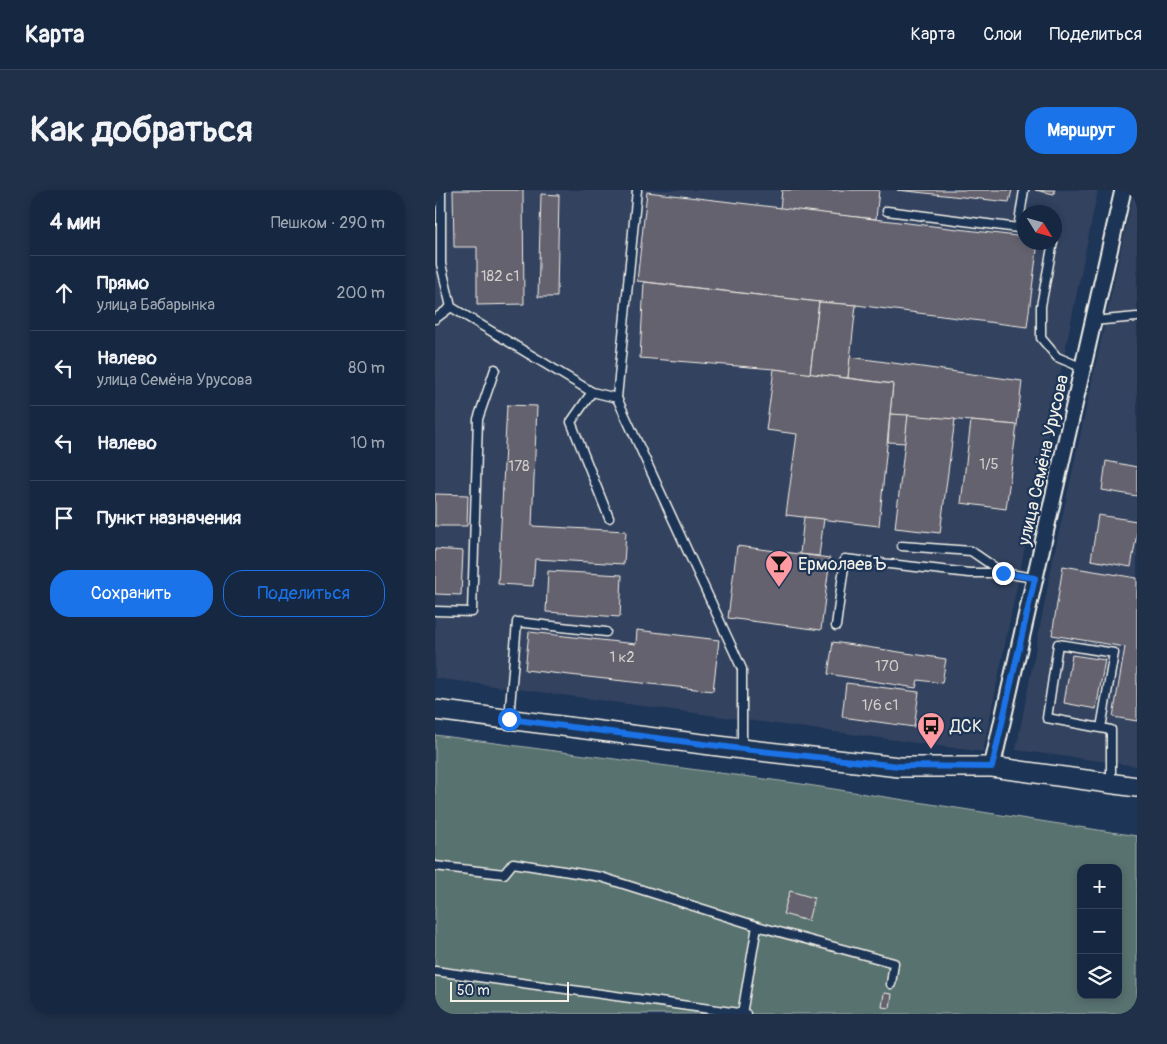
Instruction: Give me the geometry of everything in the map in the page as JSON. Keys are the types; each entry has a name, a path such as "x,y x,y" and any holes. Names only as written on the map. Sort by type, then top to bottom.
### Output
{"street":[{"name":"улица Семёна Урусова","path":"992,767 1123,190"},
{"path":"435,710 742,749 899,766 992,767 1137,787"}],"lane":[{"path":"441,190 441,264 451,307 592,392 617,398"},
{"path":"637,190 617,398 742,669 742,749"},
{"path":"1023,205 1024,190"},
{"path":"887,211 1017,227"},
{"path":"1052,250 1041,306 1041,338 1057,357 1083,368"},
{"path":"435,319 451,307"},
{"path":"1093,321 1137,317"},
{"path":"435,611 472,612 478,419 495,369"},
{"path":"592,392 571,422 609,518"},
{"path":"902,546 971,550 1003,573"},
{"path":"836,626 845,559 969,573 1003,573 1035,578"},
{"path":"509,719 517,622 606,632"},
{"path":"1101,728 1114,653 1058,644 1047,718 1111,730 1111,784"},
{"path":"435,866 504,874 513,863 601,877 757,926 894,963 891,984"},
{"path":"435,971 743,1014 757,926"}],"shaded area":[{"path":"435,190 1098,190 983,752 435,678"},
{"path":"1134,190 1137,190 1137,766 1016,750 1054,554"}],"green space":[{"path":"435,735 795,783 1137,836 1137,1014 435,1014"}],"building":[{"path":"453,190 523,190 524,304 477,305 477,247 454,247"},
{"path":"782,190 879,190 876,219 780,209"},
{"path":"897,190 1012,190 1009,202"},
{"path":"1035,190 1055,190 1054,194"},
{"path":"647,192 1017,236 1017,250 1037,250 1027,327 856,305 637,281"},
{"path":"541,194 559,195 557,297 538,297"},
{"path":"644,282 819,302 810,374 774,369 640,358"},
{"path":"819,302 856,305 848,378 810,374"},
{"path":"850,357 1022,381 1017,425 890,414 893,384 848,378"},
{"path":"774,369 893,384 879,526 786,515 797,434 766,430"},
{"path":"507,405 537,406 532,526 626,531 624,564 535,559 533,586 498,584"},
{"path":"890,414 908,415 906,443 888,442"},
{"path":"908,415 955,419 940,533 895,528"},
{"path":"971,421 1017,425 1006,509 961,503"},
{"path":"1106,461 1137,467 1137,496 1102,490"},
{"path":"435,494 468,495 467,526 435,526"},
{"path":"1098,515 1137,521 1137,533 1131,567 1091,560"},
{"path":"804,517 824,519 819,556 800,554"},
{"name":"ЕрмолаевЪ","path":"737,546 830,558 821,630 728,618"},
{"path":"435,549 463,551 461,595 435,594"},
{"path":"1063,566 1137,578 1137,721 1113,717 1125,647 1052,635"},
{"path":"548,571 622,575 620,617 546,612"},
{"path":"637,630 719,640 713,691 525,670 529,632 636,644"},
{"path":"833,642 946,659 942,683 918,680 916,688 828,674"},
{"path":"1072,655 1105,660 1096,709 1064,703"},
{"path":"846,683 919,692 914,727 842,717"},
{"path":"790,891 814,898 808,921 783,914"},
{"path":"884,993 892,994 890,1008 882,1007"}],"place":[{"name":"ЕрмолаевЪ","path":"779,588"},
{"name":"ДСК","path":"931,750"}],"route":[{"path":"509,719 742,749 899,766 992,767 1035,578 1003,573"}]}
